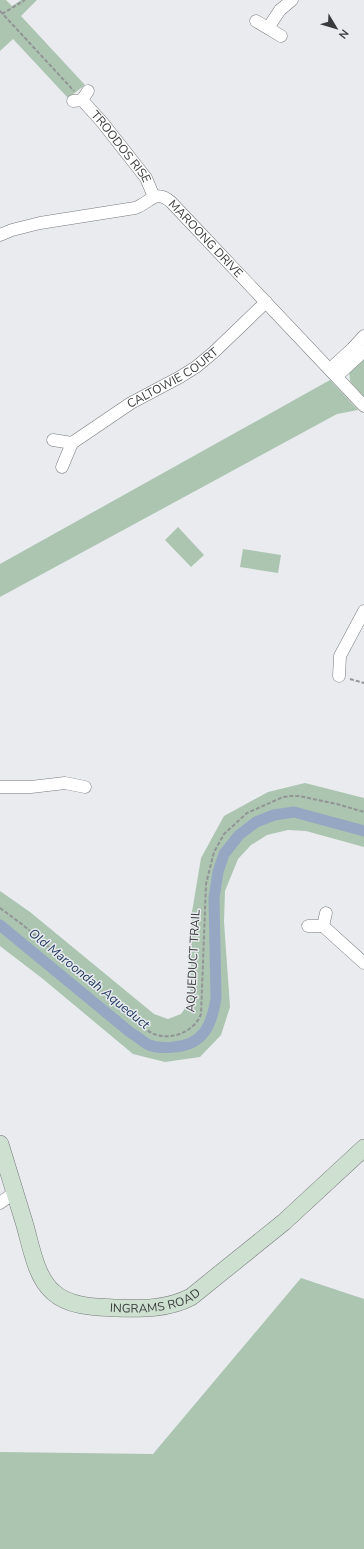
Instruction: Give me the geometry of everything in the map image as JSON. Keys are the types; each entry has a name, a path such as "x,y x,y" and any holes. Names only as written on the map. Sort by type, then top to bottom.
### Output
{"street":[{"path":"268,28 280,10 292,0"},
{"path":"256,21 281,36"},
{"name":"TROODOS RISE","path":"81,97 146,178 154,197"},
{"name":"MAROONG DRIVE","path":"0,236 12,230 40,223 135,208 154,197 165,197 334,372 364,406"},
{"name":"CALTOWIE COURT","path":"72,443 131,403 196,367 214,352 266,302"},
{"path":"334,372 364,336"},
{"path":"334,372 364,350"},
{"path":"53,440 72,443 62,467"},
{"path":"339,676 340,656 364,611"},
{"path":"0,787 32,787 65,783 85,787"},
{"path":"323,926 326,913"},
{"path":"308,926 323,926 364,964"},
{"name":"INGRAMS ROAD","path":"0,1144 37,1266 44,1281 58,1296 72,1302 88,1306 124,1308 160,1307 177,1303 198,1292 284,1222 364,1148"},
{"path":"0,1203 15,1192"}],"path":[{"path":"2,14 25,0"},
{"path":"0,11 81,97"},
{"path":"339,676 364,684"},
{"name":"AQUEDUCT TRAIL","path":"0,908 23,925 139,1024 155,1034 162,1036 178,1034 187,1031 194,1025 199,1020 201,1014 206,884 214,852 224,834 247,813 287,796 299,796 337,804 364,812"}],"green space":[{"path":"0,0 6,0 12,6 21,0 37,0 21,16 85,85 68,98 13,39 0,51"},
{"path":"364,357 364,397 350,381 349,371"},
{"path":"330,380 358,410 337,414 0,597 0,564"},
{"path":"178,527 204,555 191,567 165,540"},
{"path":"243,549 281,555 278,573 240,567"},
{"path":"305,783 364,798 364,847 306,831 288,830 267,835 251,845 238,859 225,891 224,922 230,1007 221,1035 200,1057 165,1062 133,1054 43,979 0,946 0,891 30,912 154,1014 168,1019 181,1014 190,1001 192,912 201,858 224,816 268,792"},
{"path":"301,1278 364,1299 364,1549 0,1549 0,1452 153,1454"}],"waterway":[{"name":"Old Maroondah Aqueduct","path":"0,925 131,1033 144,1042 149,1045 162,1048 184,1045 193,1042 205,1032 212,1016 216,998 214,898 218,872 224,854 239,835 256,822 274,815 294,812 364,831"}]}
